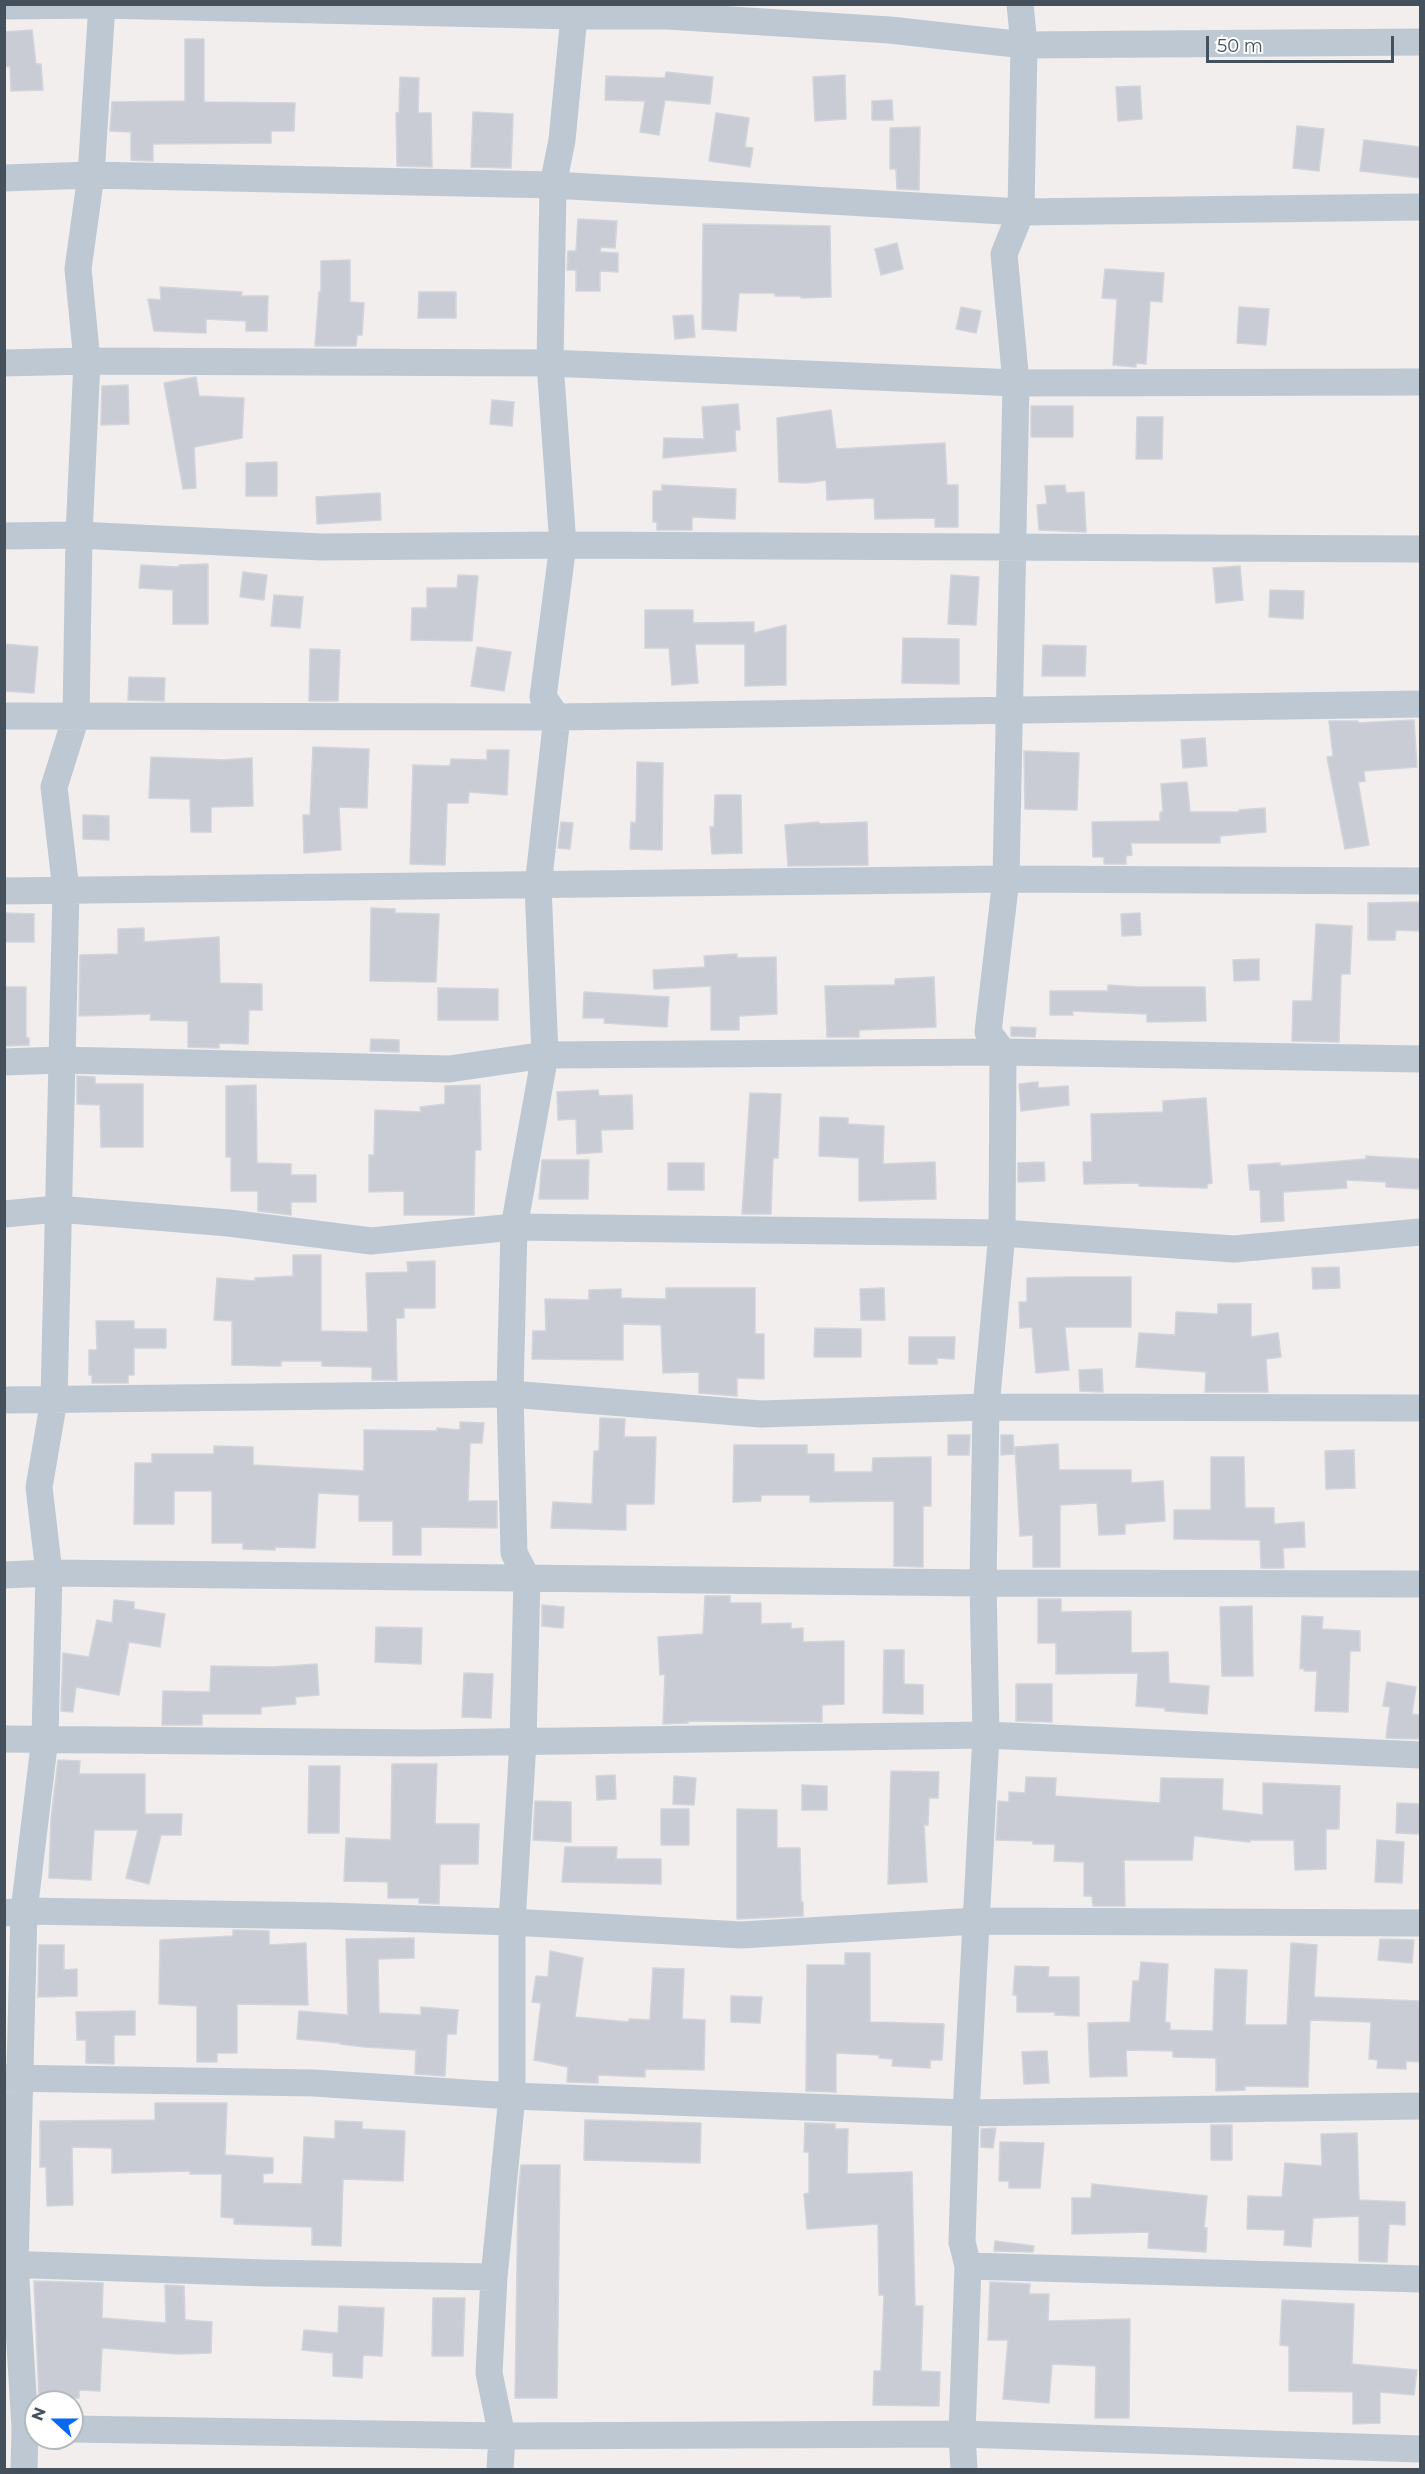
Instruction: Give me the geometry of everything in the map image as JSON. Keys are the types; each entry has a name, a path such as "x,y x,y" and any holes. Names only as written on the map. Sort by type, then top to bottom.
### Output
{"street":[{"path":"964,2469 962,2434 968,2266 962,2242 966,2113 986,1735 983,1582 986,1407 1002,1233 1003,1052 988,1032 1006,879 1010,710 1016,383 1004,254 1021,212 1024,45 1020,4"},
{"path":"24,2469 10,2264 14,1912 45,1738 49,1573 39,1487 54,1400 60,1060 66,890 54,787 76,717 87,361 78,269 91,175 102,5"},
{"path":"4,6 573,10 668,16 771,14 1024,45 1420,42"},
{"path":"500,2469 502,2436 489,2373 494,2277 512,2096 512,1922 523,1742 527,1578 514,1553 510,1394 514,1227 545,1055 538,886 557,717 543,697 563,545 550,363 553,184 562,140 573,10"},
{"path":"4,178 91,175 553,184 1021,212 1420,207"},
{"path":"4,363 87,361 550,363 1016,383 1420,382"},
{"path":"4,536 80,536 321,547 563,545 1420,549"},
{"path":"4,716 557,717 1420,704"},
{"path":"4,891 1006,879 1420,881"},
{"path":"4,1062 60,1060 449,1069 545,1055 1003,1052 1420,1059"},
{"path":"4,1214 57,1209 229,1223 371,1241 514,1227 1002,1233 1234,1249 1420,1232"},
{"path":"4,1400 510,1394 761,1414 986,1407 1420,1408"},
{"path":"4,1575 49,1573 1420,1584"},
{"path":"4,1739 421,1743 986,1735 1420,1755"},
{"path":"14,1912 329,1916 512,1922 741,1935 976,1921 1420,1923"},
{"path":"13,2078 314,2083 512,2096 966,2113 1420,2106"},
{"path":"10,2264 265,2273 494,2277"},
{"path":"968,2266 1420,2279"},
{"path":"84,2428 502,2436 962,2434 1420,2449"}],"building":[{"path":"32,30 36,64 41,64 43,90 11,91 10,66 4,67 4,32"},
{"path":"185,39 204,39 204,102 295,103 294,131 271,131 271,143 153,144 153,161 131,160 131,132 110,131 112,102 185,101"},
{"path":"666,72 713,77 710,104 665,100 659,135 640,132 645,101 605,100 606,76 665,78"},
{"path":"845,75 846,119 815,121 813,77"},
{"path":"400,77 419,78 418,113 431,113 432,167 397,166 396,113 399,113"},
{"path":"1140,86 1142,119 1118,121 1116,87"},
{"path":"892,100 893,120 872,120 872,101"},
{"path":"473,112 513,114 511,168 471,167"},
{"path":"716,113 749,118 745,147 753,148 750,167 709,161"},
{"path":"1297,126 1324,129 1319,171 1293,168"},
{"path":"920,127 919,190 897,189 896,169 890,169 890,128"},
{"path":"1364,140 1420,147 1420,178 1360,171"},
{"path":"578,219 617,221 615,248 601,247 600,252 618,253 618,272 600,271 600,291 576,291 576,270 567,270 568,251 576,251"},
{"path":"703,224 830,226 831,297 801,298 801,296 775,296 775,293 739,293 736,331 702,329"},
{"path":"897,243 903,269 881,275 875,249"},
{"path":"350,260 350,302 364,303 362,335 357,335 356,346 315,346 319,292 321,292 321,261"},
{"path":"1105,269 1164,273 1162,302 1150,301 1146,364 1136,363 1136,367 1113,365 1117,299 1102,298"},
{"path":"160,287 242,292 241,296 268,296 267,331 246,331 246,321 206,319 206,333 154,331 148,299 161,300"},
{"path":"419,292 456,292 456,318 418,318"},
{"path":"961,307 981,311 976,333 956,329"},
{"path":"1239,307 1269,309 1266,345 1237,343"},
{"path":"693,315 695,337 675,339 673,316"},
{"path":"196,377 199,396 244,398 242,438 194,447 196,488 183,489 164,383"},
{"path":"128,385 129,424 101,425 102,386"},
{"path":"492,400 514,402 512,426 490,424"},
{"path":"738,404 740,430 735,430 736,451 663,458 664,438 704,439 702,407"},
{"path":"1031,406 1073,406 1073,437 1031,437"},
{"path":"831,410 836,449 945,443 947,485 958,485 958,527 935,527 935,518 875,519 874,498 827,500 826,480 807,483 779,482 777,418"},
{"path":"1137,417 1163,417 1162,459 1136,459"},
{"path":"277,462 277,496 246,496 246,463"},
{"path":"662,485 736,489 735,519 692,517 692,530 657,530 657,522 653,522 653,491 662,491"},
{"path":"1065,485 1066,493 1084,492 1086,532 1039,530 1037,505 1047,504 1045,486"},
{"path":"380,493 381,520 317,524 316,497"},
{"path":"208,564 208,624 173,624 173,590 139,588 141,565 179,567 179,565"},
{"path":"1240,566 1243,600 1216,603 1213,568"},
{"path":"243,572 267,575 264,600 240,597"},
{"path":"458,575 478,576 472,641 411,640 412,608 427,608 427,588 457,588"},
{"path":"951,575 979,577 976,625 948,624"},
{"path":"1270,590 1304,591 1303,619 1269,617"},
{"path":"274,595 303,597 300,628 271,626"},
{"path":"645,610 693,610 693,623 754,622 754,633 786,625 786,685 745,686 745,644 695,644 698,683 672,685 669,648 645,648"},
{"path":"903,638 959,639 959,684 902,683"},
{"path":"4,644 38,647 34,693 4,691"},
{"path":"1043,645 1086,646 1085,676 1042,676"},
{"path":"477,647 511,652 504,691 471,686"},
{"path":"310,649 340,650 338,701 309,701"},
{"path":"129,677 165,678 164,701 128,700"},
{"path":"1414,720 1417,767 1364,771 1365,781 1358,782 1369,845 1345,849 1327,757 1333,756 1329,721 1358,721 1358,723"},
{"path":"1205,738 1207,766 1183,768 1181,740"},
{"path":"313,747 369,749 367,808 339,807 341,850 304,853 303,815 310,815"},
{"path":"487,750 509,750 507,795 469,792 468,803 447,803 445,865 410,864 413,765 450,766 451,759 487,760"},
{"path":"1024,751 1079,753 1077,810 1025,809"},
{"path":"151,757 224,760 252,758 253,806 211,807 211,832 191,832 190,799 149,798"},
{"path":"637,762 663,763 662,850 630,849 631,822 636,823"},
{"path":"1187,782 1190,812 1239,812 1239,810 1265,808 1266,832 1220,836 1220,843 1131,843 1132,855 1126,856 1126,864 1104,864 1104,857 1093,857 1092,822 1160,821 1160,812 1163,812 1161,784"},
{"path":"715,795 741,795 742,853 712,854 710,827 714,827"},
{"path":"83,815 109,816 109,840 83,839"},
{"path":"561,822 573,823 570,849 558,848"},
{"path":"819,822 819,824 867,822 868,865 788,866 785,825"},
{"path":"1420,902 1420,931 1396,930 1395,940 1368,940 1368,903"},
{"path":"371,908 395,909 395,913 439,914 436,982 370,981"},
{"path":"4,913 34,914 34,942 4,942"},
{"path":"1140,913 1141,935 1122,936 1121,914"},
{"path":"1316,924 1352,926 1350,974 1341,974 1339,1042 1292,1041 1293,1001 1312,1001"},
{"path":"144,928 144,942 219,937 220,983 262,984 262,1010 249,1010 248,1044 219,1043 219,1048 188,1047 188,1021 150,1020 151,1014 79,1016 80,955 118,954 118,929"},
{"path":"737,954 737,958 776,957 777,1014 739,1016 739,1030 711,1030 711,986 654,989 653,970 705,967 704,956"},
{"path":"1259,959 1259,980 1234,981 1233,960"},
{"path":"934,977 936,1027 859,1030 859,1037 827,1037 825,986 895,985 895,979"},
{"path":"1108,985 1205,987 1206,1021 1147,1022 1147,1014 1072,1011 1073,1015 1050,1015 1050,991 1108,991"},
{"path":"4,987 26,987 26,1038 29,1038 29,1045 4,1046"},
{"path":"438,988 498,989 498,1020 438,1020"},
{"path":"584,992 669,997 667,1027 604,1023 605,1018 583,1018"},
{"path":"1011,1027 1036,1028 1035,1037 1011,1036"},
{"path":"371,1039 399,1040 399,1052 370,1051"},
{"path":"77,1076 95,1077 95,1084 143,1084 143,1147 101,1147 100,1105 77,1104"},
{"path":"1038,1082 1038,1088 1068,1086 1069,1105 1021,1111 1019,1084"},
{"path":"256,1085 257,1163 291,1164 291,1175 316,1175 316,1202 291,1202 291,1215 258,1211 258,1191 231,1191 231,1157 226,1157 226,1086"},
{"path":"480,1085 481,1150 475,1150 474,1215 404,1215 404,1191 369,1192 369,1155 374,1155 375,1110 421,1112 420,1107 445,1104 445,1086"},
{"path":"598,1090 599,1096 632,1095 633,1129 601,1130 602,1152 577,1154 576,1119 558,1120 557,1092"},
{"path":"750,1093 781,1094 778,1158 773,1158 771,1214 742,1214"},
{"path":"1206,1098 1212,1183 1207,1184 1207,1188 1139,1186 1139,1183 1084,1184 1083,1162 1092,1162 1091,1114 1163,1112 1163,1101"},
{"path":"820,1117 848,1118 848,1124 884,1126 883,1164 935,1162 936,1199 859,1201 859,1158 819,1156"},
{"path":"1366,1156 1420,1159 1420,1189 1386,1187 1386,1182 1346,1180 1347,1188 1283,1192 1284,1221 1261,1222 1260,1190 1250,1190 1248,1165 1280,1163 1280,1166 1366,1159"},
{"path":"542,1160 589,1160 588,1199 539,1199"},
{"path":"1044,1162 1045,1181 1018,1182 1018,1163"},
{"path":"668,1163 704,1163 704,1190 668,1190"},
{"path":"293,1255 321,1255 321,1331 368,1332 366,1273 408,1272 407,1262 435,1261 435,1308 404,1308 404,1318 396,1318 397,1380 372,1380 372,1367 322,1366 322,1361 281,1361 281,1366 232,1365 232,1321 214,1320 217,1278 255,1281 255,1278 293,1276"},
{"path":"1339,1267 1340,1288 1313,1289 1312,1268"},
{"path":"1131,1277 1131,1327 1065,1327 1069,1370 1036,1373 1032,1327 1020,1328 1019,1302 1027,1302 1027,1278"},
{"path":"666,1288 755,1288 755,1334 764,1334 764,1379 737,1378 737,1396 699,1393 699,1372 663,1373 661,1325 623,1324 623,1360 532,1359 533,1331 546,1331 545,1299 589,1300 589,1290 621,1289 621,1298 666,1299"},
{"path":"884,1288 885,1320 861,1320 860,1289"},
{"path":"1218,1304 1251,1304 1251,1337 1278,1333 1281,1357 1266,1359 1268,1392 1205,1392 1206,1372 1136,1367 1139,1333 1175,1335 1176,1312 1218,1314"},
{"path":"96,1321 134,1321 134,1329 166,1329 166,1348 134,1348 134,1375 128,1375 128,1383 92,1383 92,1375 89,1375 89,1350 97,1350"},
{"path":"815,1328 861,1329 861,1357 814,1357"},
{"path":"909,1337 955,1337 954,1359 937,1358 937,1364 909,1364"},
{"path":"1102,1369 1103,1392 1080,1391 1079,1370"},
{"path":"600,1418 625,1419 624,1437 656,1437 654,1504 626,1504 626,1530 551,1528 553,1502 592,1504 594,1451 599,1451"},
{"path":"460,1422 484,1423 482,1443 470,1443 468,1501 497,1501 497,1528 421,1527 421,1555 393,1555 393,1521 359,1521 359,1495 318,1493 315,1548 243,1549 243,1543 212,1543 212,1491 174,1491 174,1524 134,1524 135,1463 152,1463 152,1454 214,1454 214,1446 253,1447 253,1465 364,1471 364,1430 437,1431 437,1428 460,1430"},
{"path":"948,1435 970,1435 969,1455 948,1455"},
{"path":"1001,1435 1013,1435 1014,1454 1001,1455"},
{"path":"1058,1444 1059,1470 1131,1470 1131,1483 1163,1481 1165,1521 1125,1524 1125,1534 1099,1535 1097,1503 1060,1505 1060,1567 1033,1567 1033,1535 1020,1536 1015,1447"},
{"path":"734,1445 807,1445 807,1454 834,1454 834,1472 872,1472 873,1458 931,1457 931,1506 923,1506 923,1567 894,1566 894,1501 810,1502 810,1495 761,1495 761,1501 733,1502"},
{"path":"1354,1450 1355,1488 1326,1489 1325,1451"},
{"path":"1211,1457 1244,1457 1245,1508 1274,1508 1274,1524 1304,1522 1305,1547 1283,1548 1284,1568 1261,1568 1260,1540 1174,1539 1174,1510 1211,1510"},
{"path":"705,1596 730,1596 730,1603 761,1603 761,1624 791,1623 791,1629 803,1628 803,1642 844,1641 844,1704 822,1705 822,1722 688,1721 688,1723 663,1724 665,1674 660,1675 658,1637 703,1634"},
{"path":"1038,1599 1061,1599 1061,1612 1131,1611 1131,1653 1168,1652 1169,1683 1209,1686 1207,1714 1136,1706 1138,1673 1056,1674 1056,1643 1038,1643"},
{"path":"114,1600 134,1602 134,1609 165,1614 160,1647 129,1642 119,1695 76,1687 73,1712 61,1711 63,1653 89,1657 97,1620 112,1623"},
{"path":"542,1605 564,1607 563,1628 542,1626"},
{"path":"1252,1606 1253,1676 1222,1676 1220,1607"},
{"path":"1302,1616 1323,1617 1322,1629 1360,1631 1360,1651 1350,1651 1348,1712 1315,1711 1317,1671 1300,1669"},
{"path":"376,1627 422,1628 421,1664 375,1662"},
{"path":"884,1650 904,1650 904,1684 923,1685 923,1714 883,1713"},
{"path":"317,1664 319,1695 295,1697 296,1704 261,1707 261,1714 202,1714 202,1725 162,1725 163,1691 210,1692 211,1666 273,1667"},
{"path":"464,1673 493,1674 491,1718 462,1717"},
{"path":"1387,1682 1416,1687 1412,1714 1420,1715 1420,1739 1386,1738 1390,1707 1383,1706"},
{"path":"1016,1684 1052,1684 1052,1722 1016,1721"},
{"path":"58,1760 80,1761 79,1774 145,1774 145,1814 182,1814 181,1835 161,1835 149,1884 126,1878 138,1830 94,1830 91,1880 49,1878 51,1819"},
{"path":"392,1764 437,1764 435,1824 479,1824 478,1864 440,1864 439,1904 419,1903 419,1898 388,1898 388,1882 344,1881 346,1838 391,1840"},
{"path":"309,1766 340,1766 339,1833 308,1833"},
{"path":"891,1771 939,1772 938,1798 929,1798 928,1825 924,1825 927,1882 888,1884"},
{"path":"615,1775 616,1799 597,1800 596,1776"},
{"path":"674,1776 696,1778 694,1805 673,1804"},
{"path":"1026,1777 1056,1778 1055,1796 1160,1803 1161,1778 1223,1779 1222,1810 1263,1815 1263,1783 1340,1786 1339,1829 1326,1829 1326,1869 1295,1870 1294,1840 1250,1840 1250,1842 1194,1836 1192,1860 1124,1860 1125,1906 1093,1906 1092,1896 1084,1896 1084,1862 1054,1861 1055,1844 996,1840 998,1801 1009,1802 1009,1792 1025,1793"},
{"path":"802,1785 827,1786 827,1810 802,1810"},
{"path":"535,1801 571,1802 571,1842 533,1840"},
{"path":"1397,1803 1420,1804 1420,1834 1396,1833"},
{"path":"661,1809 689,1809 689,1845 661,1845"},
{"path":"737,1809 777,1810 777,1848 800,1848 803,1916 737,1919"},
{"path":"1377,1840 1404,1842 1402,1883 1375,1882"},
{"path":"565,1847 617,1847 616,1859 661,1859 661,1884 562,1882"},
{"path":"233,1930 269,1931 269,1945 306,1943 308,2005 237,2004 237,2053 217,2053 217,2062 197,2062 197,2006 159,2004 160,1940 233,1936"},
{"path":"414,1938 414,1958 378,1959 379,2013 421,2015 421,2007 458,2010 456,2034 447,2034 445,2076 415,2074 416,2050 297,2039 299,2011 348,2015 346,1939"},
{"path":"1380,1939 1414,1940 1412,1963 1378,1960"},
{"path":"1291,1943 1317,1945 1314,1997 1420,2001 1420,2062 1406,2061 1406,2069 1377,2068 1378,2060 1369,2059 1371,2022 1310,2020 1308,2087 1245,2086 1245,2090 1216,2091 1216,2058 1173,2057 1173,2051 1126,2050 1127,2076 1090,2077 1088,2023 1130,2022 1133,1981 1139,1981 1141,1962 1168,1964 1165,2022 1170,2023 1170,2030 1213,2031 1215,1969 1247,1970 1245,2025 1287,2025"},
{"path":"39,1945 64,1945 64,1970 77,1969 77,1996 38,1997"},
{"path":"550,1951 583,1958 575,2017 629,2022 629,2019 650,2020 653,1968 684,1969 682,2019 705,2020 704,2070 645,2069 645,2077 598,2075 598,2083 567,2082 568,2067 534,2060 541,2003 532,2002 536,1976 548,1977"},
{"path":"845,1953 870,1953 870,2022 944,2024 942,2060 930,2060 930,2068 892,2066 893,2059 879,2058 879,2055 836,2053 836,2092 806,2091 807,1965 845,1965"},
{"path":"1015,1966 1049,1967 1048,1977 1079,1977 1079,2016 1055,2015 1055,2012 1017,2012 1017,1995 1013,1995"},
{"path":"731,1996 762,1997 760,2023 731,2022"},
{"path":"135,2011 135,2035 114,2035 114,2064 86,2063 86,2040 77,2040 76,2012"},
{"path":"1047,2051 1049,2083 1024,2084 1022,2052"},
{"path":"155,2103 227,2103 225,2155 273,2158 273,2173 263,2174 263,2183 302,2184 304,2137 335,2139 335,2121 362,2122 362,2129 405,2131 403,2181 343,2179 341,2246 312,2245 312,2227 234,2224 234,2218 221,2217 222,2174 190,2174 190,2171 112,2173 112,2148 72,2147 73,2205 47,2206 46,2167 40,2167 40,2121 155,2120"},
{"path":"585,2120 701,2123 700,2163 584,2160"},
{"path":"805,2123 835,2124 835,2129 848,2129 847,2174 912,2172 915,2306 923,2306 921,2371 940,2372 939,2406 873,2405 874,2371 881,2371 884,2295 879,2295 878,2224 807,2229 804,2194 809,2193 809,2152 804,2152"},
{"path":"1211,2125 1232,2125 1232,2160 1211,2160"},
{"path":"996,2128 993,2148 981,2147 981,2129"},
{"path":"1357,2133 1359,2200 1405,2202 1405,2225 1389,2224 1387,2262 1359,2261 1359,2216 1313,2218 1311,2247 1284,2245 1285,2230 1247,2229 1248,2196 1282,2197 1285,2163 1322,2166 1321,2134"},
{"path":"1000,2142 1044,2143 1040,2188 1009,2188 1009,2181 999,2181"},
{"path":"521,2165 560,2165 557,2398 515,2398 518,2196"},
{"path":"1092,2184 1207,2196 1204,2228 1207,2228 1206,2252 1148,2248 1149,2232 1072,2234 1072,2198 1091,2198"},
{"path":"995,2241 1034,2246 1033,2252 994,2251"},
{"path":"34,2281 103,2283 102,2318 166,2323 165,2285 184,2286 185,2320 212,2322 211,2353 177,2354 102,2348 100,2391 39,2390"},
{"path":"990,2282 1030,2284 1029,2294 1049,2294 1048,2321 1130,2319 1129,2418 1095,2418 1096,2366 1052,2364 1049,2403 1003,2399 1008,2340 988,2340"},
{"path":"433,2298 465,2298 463,2356 432,2356"},
{"path":"1282,2300 1354,2304 1352,2364 1417,2370 1414,2395 1380,2392 1380,2423 1353,2424 1353,2392 1289,2391 1289,2346 1280,2345"},
{"path":"339,2306 384,2308 382,2356 363,2355 362,2378 333,2376 333,2353 302,2350 304,2330 338,2333"}]}
